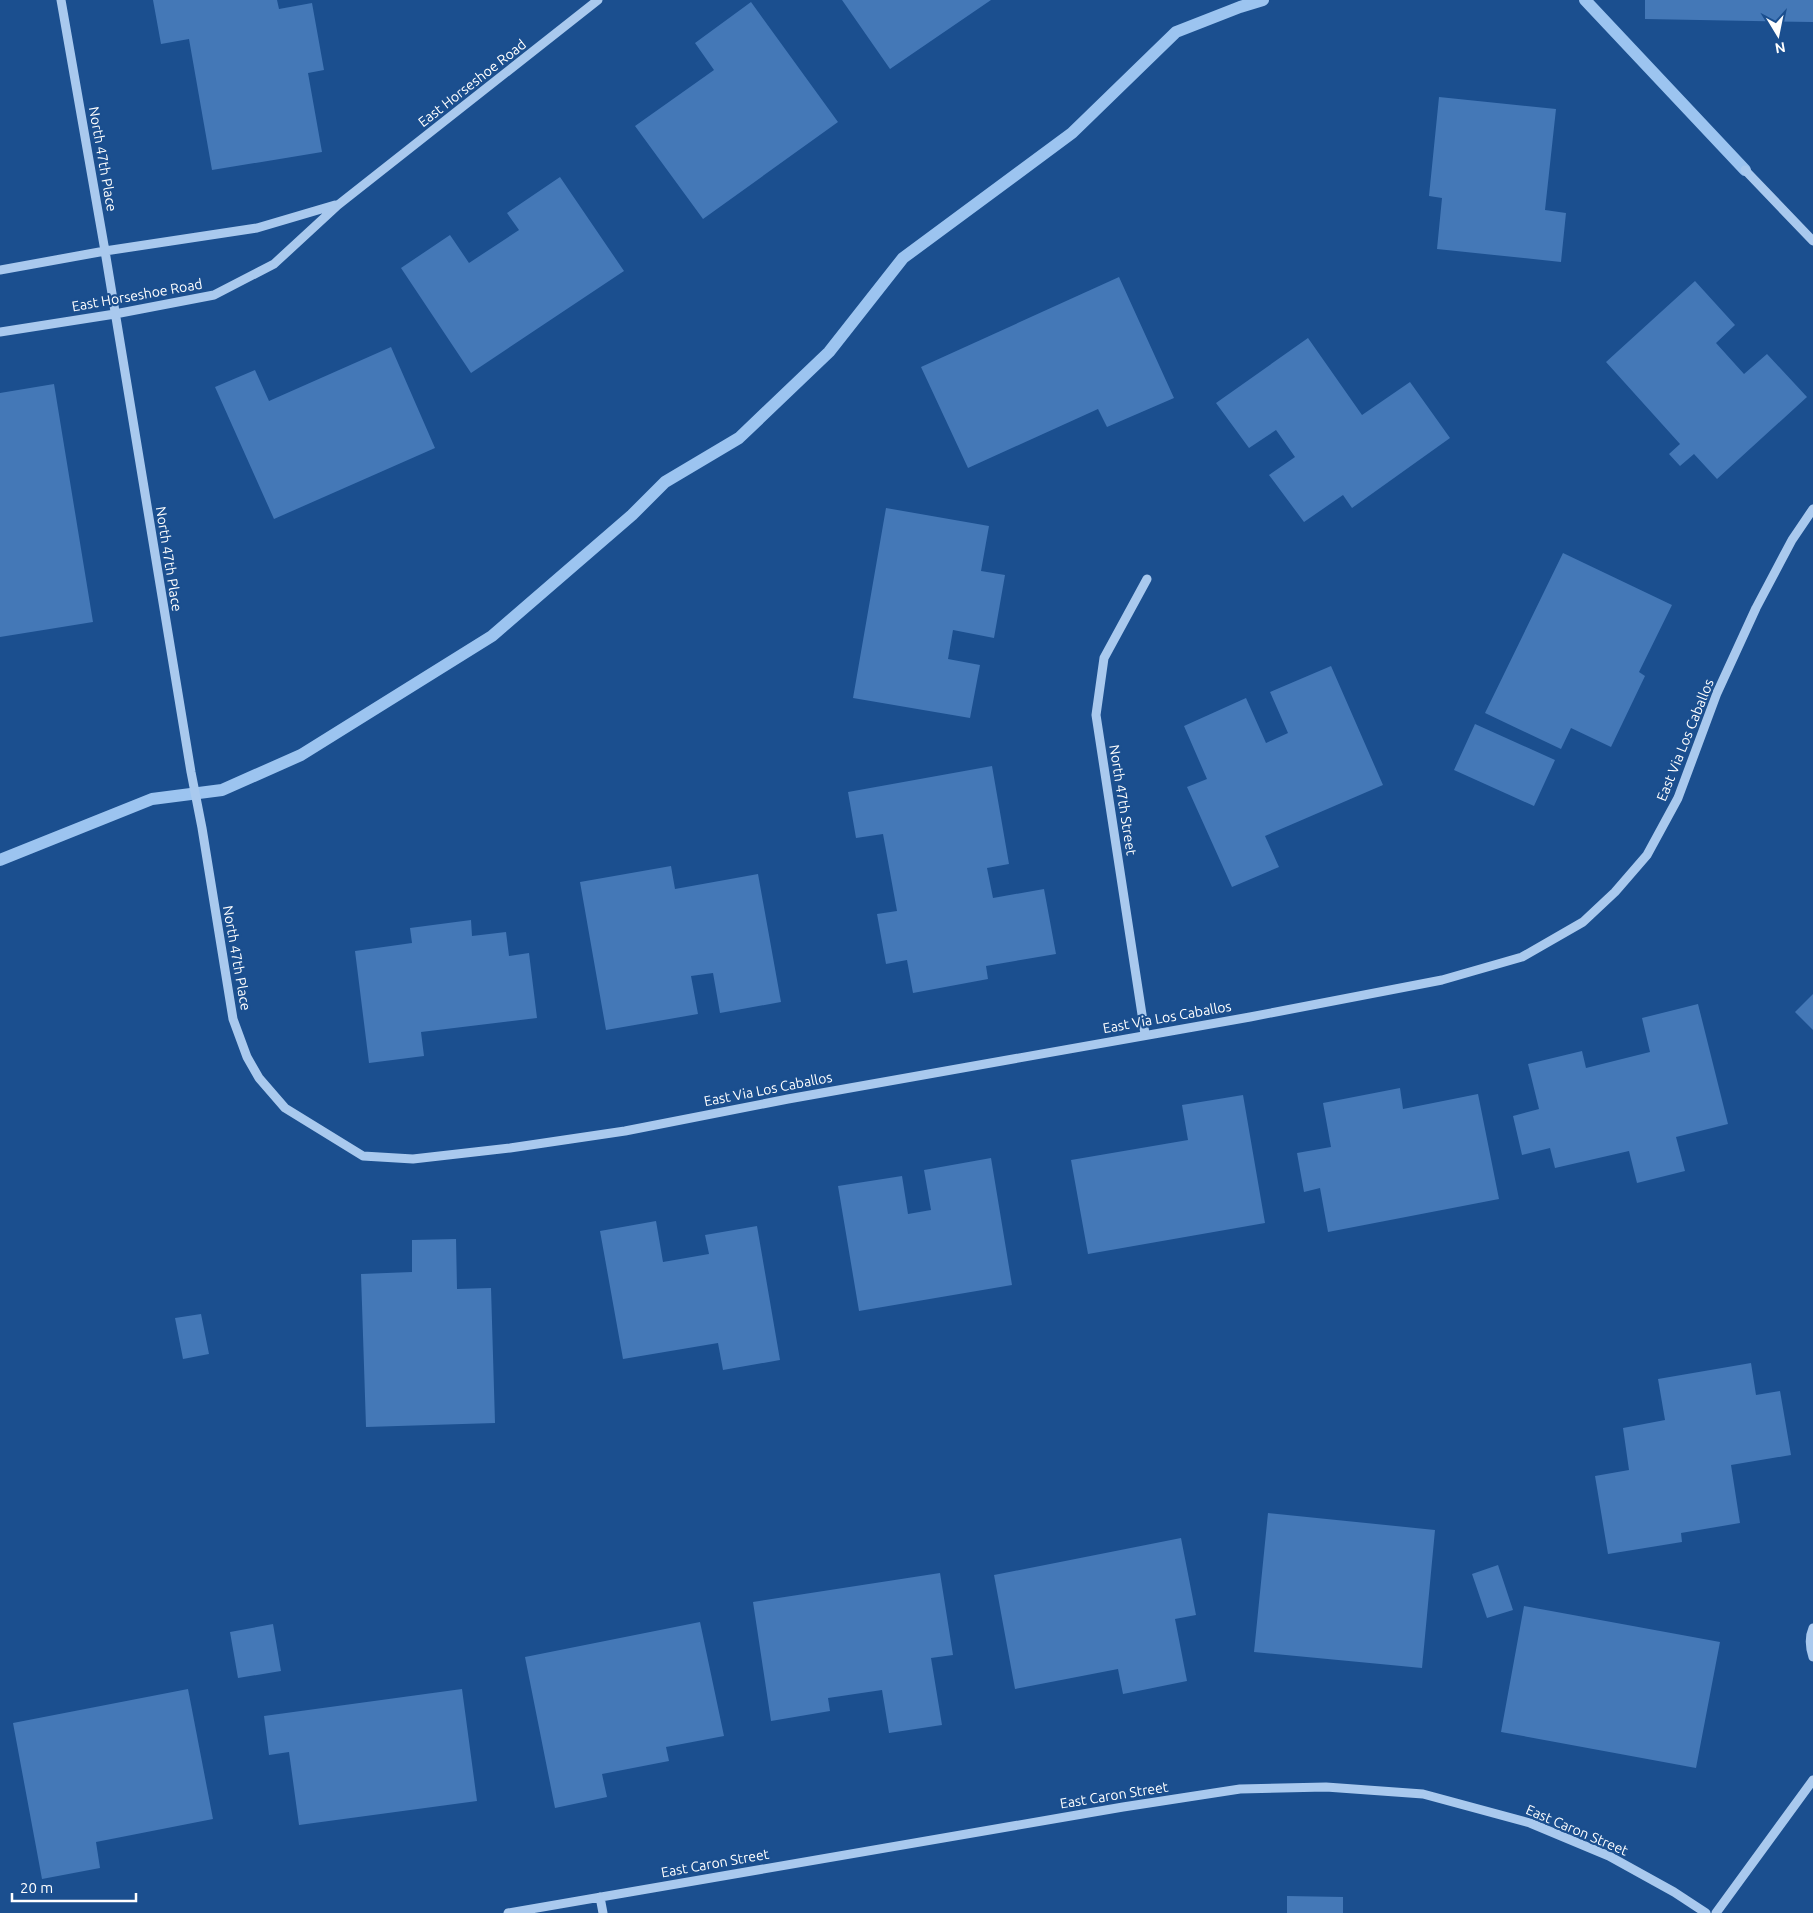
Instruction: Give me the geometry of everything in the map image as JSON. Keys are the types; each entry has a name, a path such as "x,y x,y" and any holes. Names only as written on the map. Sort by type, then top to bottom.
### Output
{"street":[{"name":"North 47th Place","path":"61,0 105,251 233,1019 247,1058 259,1078 285,1108"},
{"name":"East Horseshoe Road","path":"0,332 115,314 214,295 274,264 338,205 598,0"},
{"path":"1745,170 1813,241"},
{"name":"East Horseshoe Road","path":"0,270 105,251 257,228 338,205"},
{"name":"East Via Los Caballos","path":"285,1108 363,1156 413,1159 510,1148 625,1131 788,1099 1145,1034 1250,1017 1442,980 1522,957 1583,922 1615,892 1647,854 1678,798 1717,693 1756,608 1792,540 1813,509"},
{"name":"North 47th Street","path":"1145,1034 1096,715 1104,658 1147,579"},
{"path":"1813,1628 1810,1650 1813,1657"},
{"path":"1716,1913 1813,1780"},
{"name":"East Caron Street","path":"508,1913 988,1829 1240,1789 1326,1787 1423,1794 1530,1823 1609,1856 1674,1892 1706,1913"},
{"path":"600,1897 602,1913"}],"building":[{"path":"153,0 277,0 279,9 312,3 324,70 308,73 322,152 212,170 189,39 161,44"},
{"path":"842,0 991,0 890,69"},
{"path":"1645,0 1813,0 1813,22 1645,19"},
{"path":"751,2 838,122 703,219 635,126 714,70 695,43"},
{"path":"1439,97 1556,109 1545,210 1566,213 1561,262 1437,249 1442,198 1429,196"},
{"path":"560,177 624,271 471,373 401,268 450,235 469,263 519,230 507,213"},
{"path":"1119,277 1174,398 1107,427 1098,409 968,468 921,367"},
{"path":"1695,281 1735,325 1716,343 1744,374 1767,354 1807,397 1717,479 1694,454 1680,466 1669,454 1680,444 1606,362"},
{"path":"1308,338 1362,415 1410,382 1450,438 1352,508 1343,495 1304,522 1269,475 1295,457 1276,430 1249,448 1216,403"},
{"path":"391,347 435,448 274,519 215,387 255,370 269,401"},
{"path":"54,384 93,622 0,637 0,393"},
{"path":"886,508 989,526 981,571 1005,575 994,638 953,630 948,659 980,665 970,718 853,698"},
{"path":"1563,553 1672,605 1639,672 1645,676 1611,747 1571,728 1561,749 1485,713"},
{"path":"1331,666 1383,785 1265,836 1279,867 1232,887 1187,787 1207,779 1184,726 1246,698 1266,743 1288,733 1270,692"},
{"path":"1475,724 1555,760 1534,806 1454,770"},
{"path":"992,766 1009,864 987,868 993,898 1044,889 1056,954 986,966 988,979 913,993 907,960 886,964 877,914 897,911 883,834 856,838 848,792"},
{"path":"671,866 675,889 758,874 781,1002 720,1013 713,973 691,976 698,1014 606,1030 580,882"},
{"path":"471,920 472,936 506,932 509,956 529,953 537,1018 421,1032 424,1056 369,1063 355,951 412,943 410,928"},
{"path":"1813,994 1813,1030 1795,1012"},
{"path":"1698,1004 1728,1124 1676,1137 1685,1171 1637,1183 1629,1151 1555,1168 1550,1148 1522,1155 1513,1116 1539,1109 1528,1064 1582,1051 1586,1068 1650,1052 1642,1018"},
{"path":"1400,1088 1403,1109 1478,1094 1499,1199 1328,1232 1320,1188 1304,1192 1297,1153 1331,1147 1323,1103"},
{"path":"1243,1095 1265,1223 1088,1254 1071,1160 1188,1140 1182,1105"},
{"path":"991,1158 1012,1285 859,1311 838,1186 902,1176 908,1214 931,1210 924,1170"},
{"path":"656,1221 663,1262 709,1254 705,1235 757,1226 780,1360 723,1370 718,1343 623,1359 600,1231"},
{"path":"456,1239 457,1289 491,1288 495,1423 366,1427 361,1274 412,1272 412,1240"},
{"path":"201,1314 209,1354 183,1359 175,1318"},
{"path":"1751,1363 1756,1395 1780,1391 1791,1455 1731,1465 1740,1523 1681,1533 1682,1542 1608,1554 1595,1476 1629,1470 1623,1428 1665,1420 1658,1379"},
{"path":"1268,1513 1435,1530 1422,1668 1254,1652"},
{"path":"1181,1538 1196,1615 1175,1619 1187,1681 1123,1694 1118,1669 1015,1689 994,1575"},
{"path":"1498,1565 1513,1610 1487,1618 1472,1574"},
{"path":"940,1573 953,1655 931,1658 942,1725 889,1733 882,1690 828,1698 830,1711 771,1721 753,1602"},
{"path":"1524,1606 1720,1642 1696,1768 1501,1732"},
{"path":"700,1622 724,1736 666,1747 669,1761 602,1774 607,1797 555,1808 525,1657"},
{"path":"273,1624 281,1671 238,1678 230,1632"},
{"path":"188,1689 213,1819 96,1842 100,1868 42,1879 13,1723"},
{"path":"462,1689 477,1801 299,1825 289,1752 269,1755 264,1716"},
{"path":"1287,1896 1343,1897 1343,1913 1287,1913"}],"waterway":[{"path":"0,860 152,799 222,790 301,755 492,636 632,515 665,482 739,438 829,352 903,258 1072,133 1176,32 1263,0"},
{"path":"1585,0 1745,170"}]}
